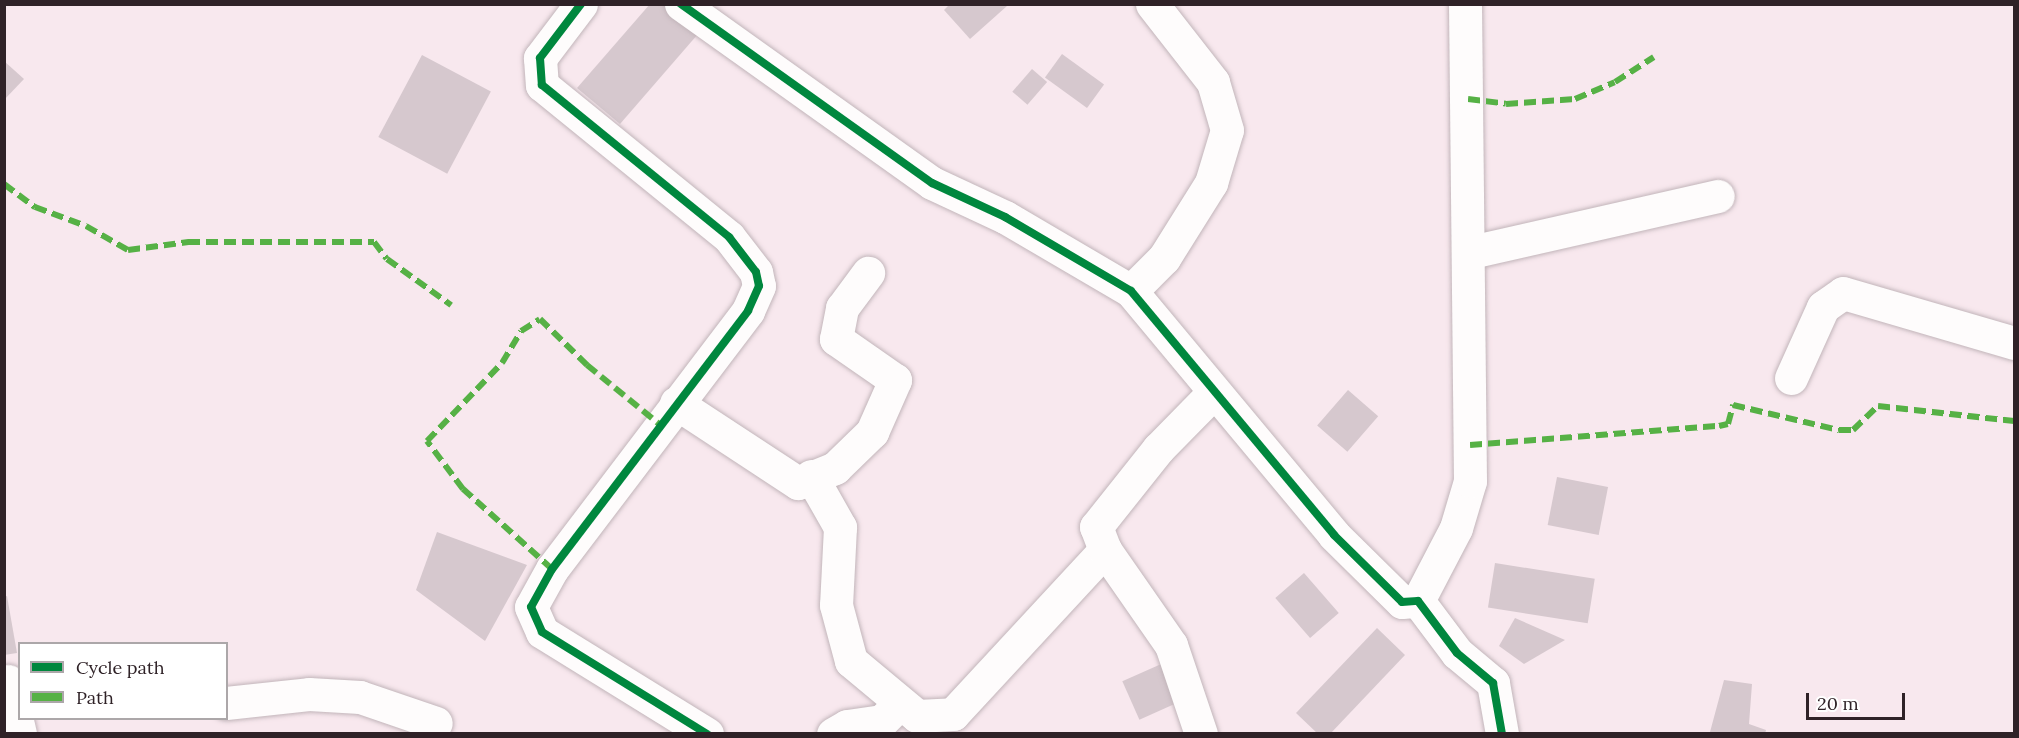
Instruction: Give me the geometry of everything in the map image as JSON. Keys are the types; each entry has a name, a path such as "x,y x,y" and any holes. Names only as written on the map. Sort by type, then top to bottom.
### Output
{"street":[{"path":"581,4 540,58 542,86 601,138 729,237 756,272 759,286 748,311 552,568 531,607 542,632 707,734"},
{"path":"681,4 932,183 1005,217 1131,291 1214,392 1376,579 1402,602 1418,601"},
{"path":"1131,291 1164,258 1210,183 1227,130 1213,82 1152,4"},
{"path":"1418,601 1456,528 1470,481 1471,252 1465,4"},
{"path":"1471,252 1718,196"},
{"path":"676,403 798,483 835,468 872,432 895,380 837,339 842,308 868,273"},
{"path":"1791,378 1823,307 1843,293 2014,343"},
{"path":"1201,734 1171,645 1105,550 1096,527 1158,449 1214,392"},
{"path":"811,476 840,527 836,605 851,661 916,716 953,714 1105,550"},
{"path":"1418,601 1457,653 1493,682 1502,734"},
{"path":"8,681 18,721"},
{"path":"228,704 309,694 360,696 436,723"},
{"path":"833,734 847,726 882,721 900,703"}],"building":[{"path":"650,4 664,4 698,34 620,124 577,88"},
{"path":"950,4 1005,4 1007,6 970,39 944,10"},
{"path":"1062,54 1104,85 1087,108 1045,77"},
{"path":"422,55 491,92 447,174 378,137"},
{"path":"4,61 24,79 4,100"},
{"path":"1032,69 1047,82 1027,105 1012,92"},
{"path":"1348,390 1378,416 1347,452 1317,425"},
{"path":"1557,477 1608,487 1599,535 1548,525"},
{"path":"437,532 527,565 485,641 416,590"},
{"path":"1495,563 1595,579 1588,623 1488,607"},
{"path":"1304,573 1339,613 1310,638 1275,598"},
{"path":"7,596 17,653 4,655 4,597"},
{"path":"1515,618 1565,640 1524,664 1499,646"},
{"path":"1377,628 1405,655 1330,734 1318,734 1296,713"},
{"path":"1168,661 1185,699 1139,720 1122,681"},
{"path":"1724,680 1752,684 1749,724 1766,730 1765,734 1710,732"}],"marked path":[{"path":"1468,99 1506,104 1575,99 1615,82 1654,57"},
{"path":"4,184 35,207 86,226 128,250 188,242 374,242 387,259 451,305"},
{"path":"552,569 463,489 427,441 502,363 521,331 540,319 587,365 659,424"},
{"path":"1470,445 1719,426 1728,424 1733,405 1839,430 1853,430 1878,406 2014,421"}],"cycle path":[{"path":"581,4 540,58 542,85 729,237 756,272 759,286 748,311 552,569 531,607 542,632 707,734"},
{"path":"681,4 932,183 1005,217 1131,291 1334,535 1402,602 1418,601 1457,653 1493,683 1502,734"}]}
